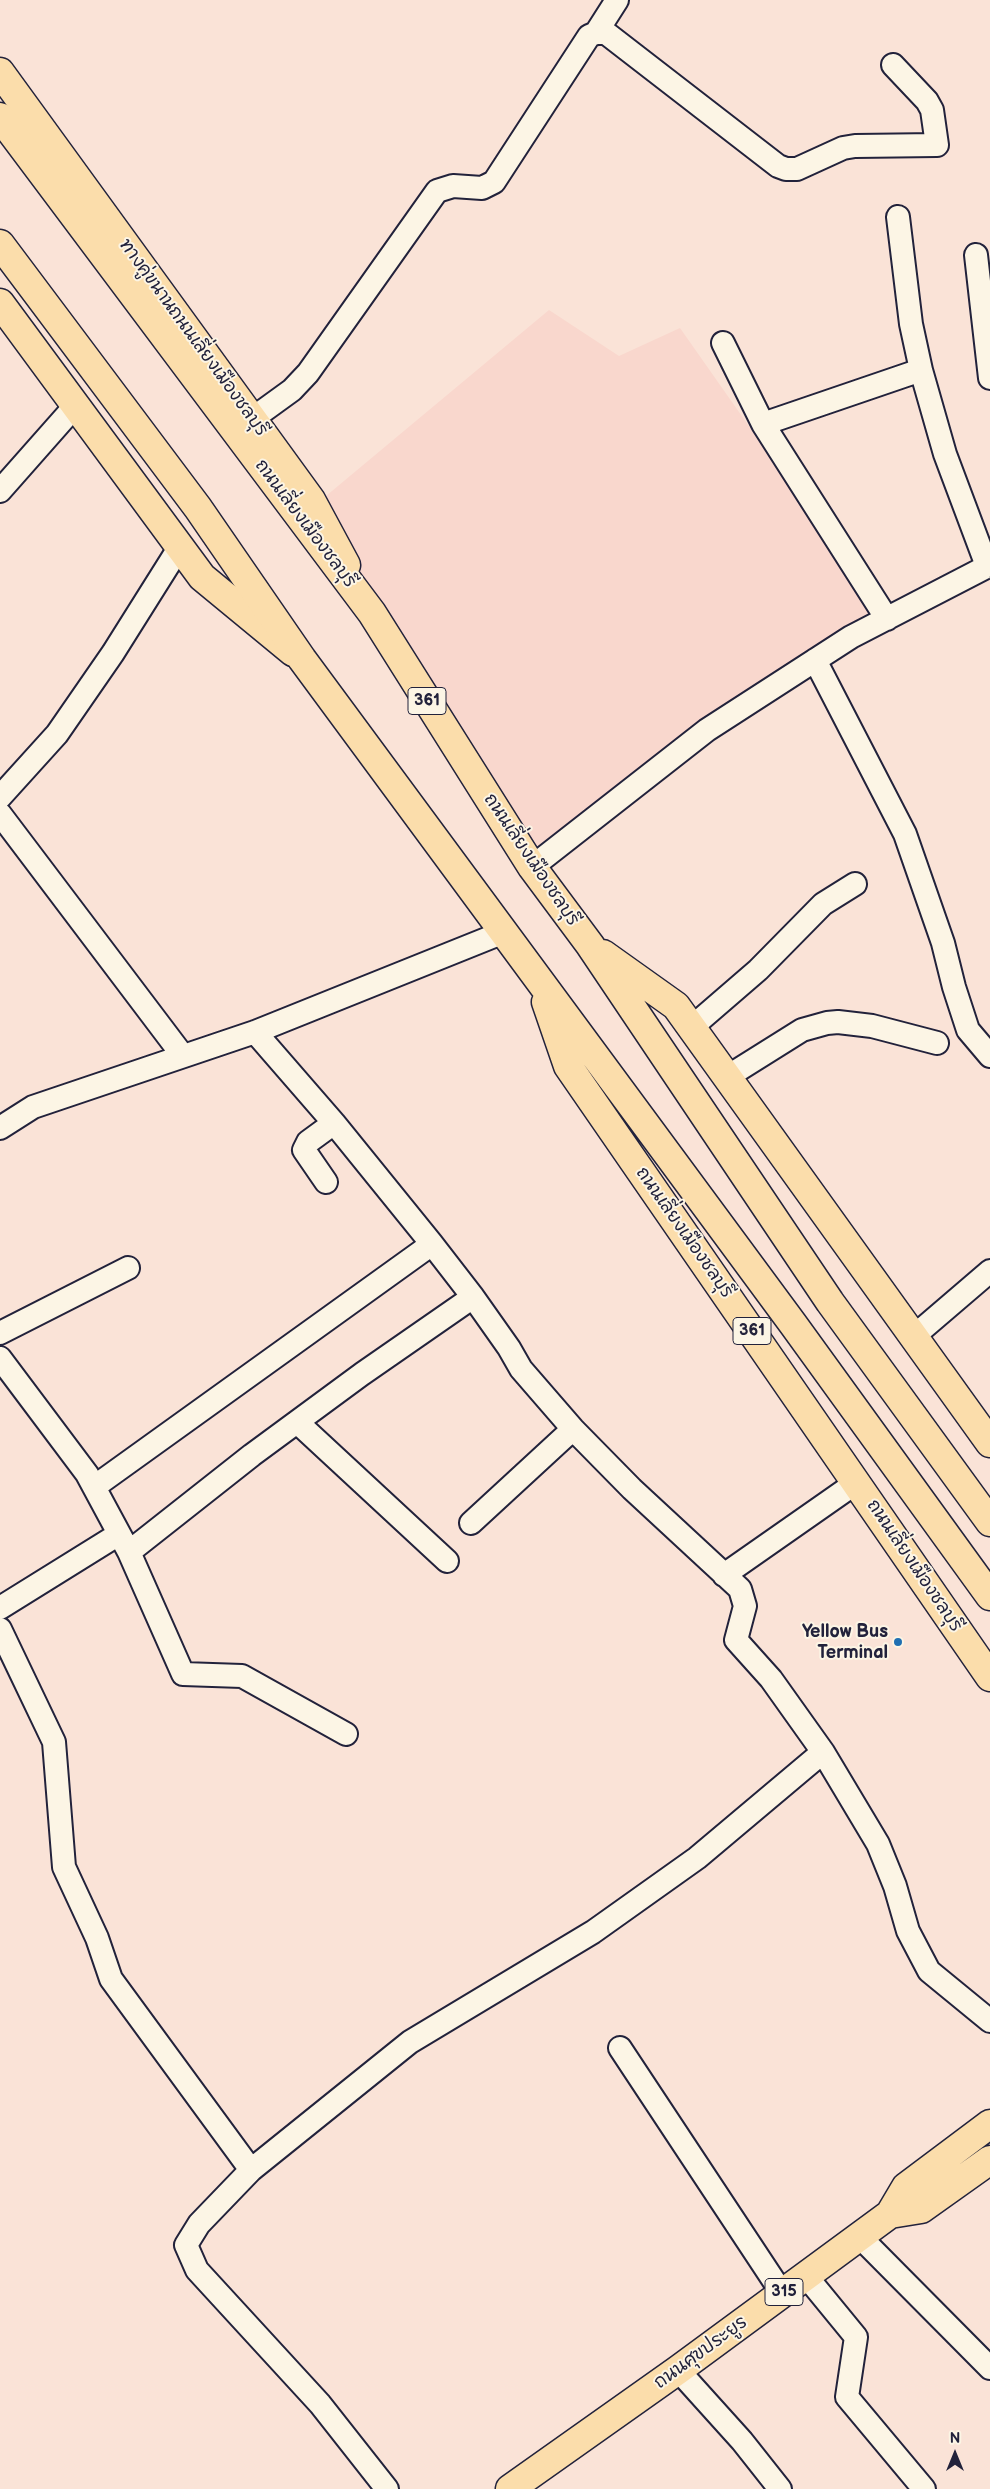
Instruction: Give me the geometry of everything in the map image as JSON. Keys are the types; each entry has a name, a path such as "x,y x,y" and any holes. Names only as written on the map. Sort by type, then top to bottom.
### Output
{"main road":[{"name":"ทางคู่ขนานถนนเลี่ยงเมืองชลบุรี","path":"0,72 311,500 372,613"},
{"name":"ถนนเลี่ยงเมืองชลบุรี","path":"0,117 372,613 532,867 590,945 830,1302 990,1522"},
{"name":"ถนนเลี่ยงเมืองชลบุรี","path":"0,244 198,508 302,659 793,1324 990,1596"},
{"name":"361","path":"0,303 179,548 202,576 302,659"},
{"name":"ถนนเลี่ยงเมืองชลบุรี","path":"590,945 676,1006 990,1443"},
{"name":"ถนนเลี่ยงเมืองชลบุรี","path":"536,975 568,1066 990,1677"},
{"name":"ถนนศุขประยูร","path":"518,2487 890,2214 906,2187 990,2124"},
{"name":"ถนนศุขประยูร","path":"890,2214 921,2210 990,2160"}],"street":[{"path":"252,419 292,390 308,373 437,191 453,186 482,188 494,182 589,36 596,32 617,0"},
{"path":"596,32 606,33 778,166 786,168 797,169 836,150 855,146 937,145 932,110 927,100 893,65"},
{"path":"532,867 706,730 851,637 888,620 989,565 945,454 921,370 911,324 898,217"},
{"path":"976,255 990,378"},
{"path":"723,343 763,424 888,620"},
{"path":"763,424 921,370"},
{"path":"0,491 75,406"},
{"path":"179,548 113,653 57,734 0,801 183,1056"},
{"path":"815,660 905,834 943,942 954,988 968,1030 990,1056"},
{"path":"692,1028 758,970 823,904 855,884"},
{"path":"0,1128 33,1106 254,1032 504,932"},
{"path":"727,1077 802,1030 827,1023 838,1022 872,1026 937,1043"},
{"path":"254,1032 334,1123 432,1244 473,1296 509,1348 521,1369 573,1429 632,1490 740,1589 745,1606 736,1640 771,1679 824,1752 878,1844 895,1886 908,1931 929,1971 990,2021"},
{"path":"326,1182 304,1150 308,1142 334,1123"},
{"path":"94,1487 432,1244"},
{"path":"0,1333 128,1268"},
{"path":"913,1337 990,1271"},
{"path":"0,1608 124,1543 473,1296"},
{"path":"0,1358 87,1474 124,1543 183,1674 242,1676 346,1734"},
{"path":"297,1422 447,1561"},
{"path":"472,1523 573,1429"},
{"path":"724,1575 857,1482"},
{"path":"0,1629 54,1742 64,1867 97,1938 111,1979 251,2170"},
{"path":"386,2489 320,2404 197,2270 186,2245 199,2224 251,2170 410,2042 593,1932 697,1858 824,1752"},
{"path":"620,2048 782,2294"},
{"path":"860,2236 990,2368"},
{"path":"806,2276 856,2337 847,2397 924,2489"},
{"path":"678,2370 742,2441 780,2489"}],"shaded area":[{"path":"549,310 619,356 680,328 878,610 544,870 463,755 320,501"}],"place":[{"name":"Yellow Bus Terminal","path":"898,1642"}]}
